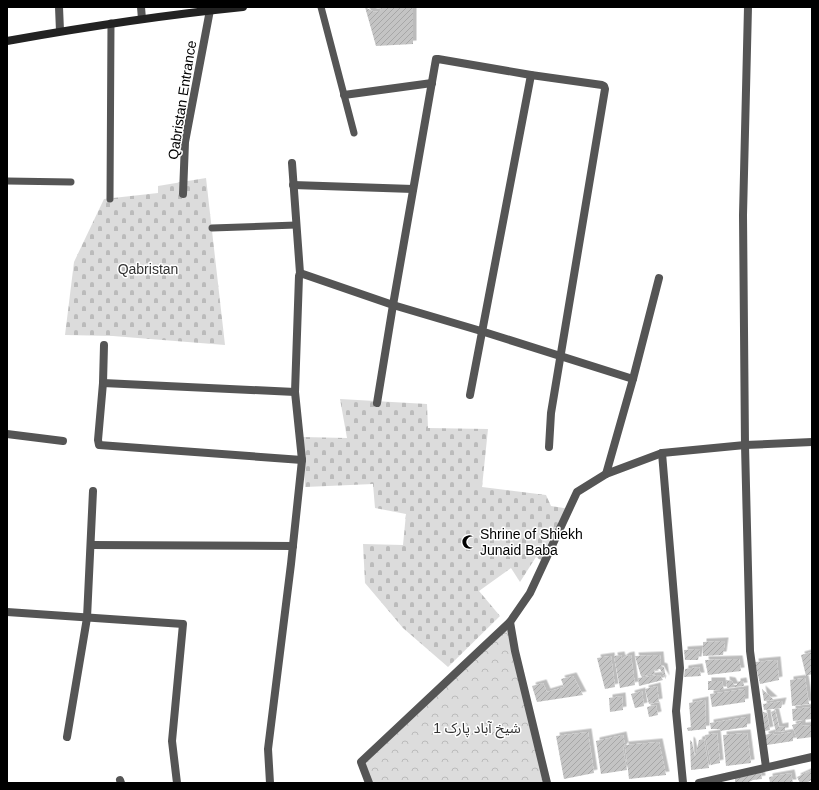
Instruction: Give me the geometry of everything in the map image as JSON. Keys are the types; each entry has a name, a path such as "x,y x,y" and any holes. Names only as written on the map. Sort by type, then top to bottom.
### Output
{"main road":[{"path":"7,41 111,23 243,7"}],"street":[{"path":"59,7 60,31"},
{"path":"141,7 142,19"},
{"path":"748,7 743,215 745,445 750,651 766,767"},
{"name":"Qabristan Entrance","path":"183,194 185,142 210,10"},
{"path":"377,403 436,59 604,86 552,413 548,447"},
{"path":"470,395 531,75"},
{"path":"344,95 432,83"},
{"path":"270,783 268,749 302,460 295,392 300,273 292,163"},
{"path":"293,185 413,189"},
{"path":"300,273 393,305 633,379"},
{"path":"606,474 633,379 659,278"},
{"path":"104,345 103,382 98,440 100,445 302,460"},
{"path":"103,382 295,392"},
{"path":"7,434 63,441"},
{"path":"369,783 361,762 510,622 530,593 577,492 606,474 662,454 745,445 812,442"},
{"path":"662,454 680,668 676,711 683,783"},
{"path":"67,737 87,618 93,491"},
{"path":"91,545 293,546"},
{"path":"7,612 183,624 172,741 177,783"},
{"path":"510,622 515,651 547,783"},
{"path":"699,783 812,756"}],"lane":[{"path":"322,7 354,133"},
{"path":"110,199 111,23"},
{"path":"7,181 71,182"},
{"path":"212,228 296,225"}],"green space":[{"name":"Qabristan","path":"206,178 225,345 113,336 65,335 74,262 104,199 158,193 158,186"},
{"path":"340,399 427,404 428,428 488,429 482,487 546,495 551,506 570,509 545,563 536,557 520,582 511,568 479,591 500,616 448,667 403,628 365,583 363,544 403,545 406,514 375,508 373,484 305,487 302,437 347,438"},
{"name":"شیخ آباد پارک 1","path":"510,622 547,783 369,783 361,762"}],"building":[{"path":"365,7 374,12 380,11 382,7 413,7 413,44 376,46"},
{"path":"725,641 723,655 703,656 703,642"},
{"path":"700,649 698,660 685,660 684,650"},
{"path":"812,652 812,674 806,676 801,655"},
{"path":"621,655 622,659 631,655 635,685 620,688 614,656"},
{"path":"660,655 661,666 664,667 666,679 660,669 654,670 655,674 641,676 635,656"},
{"path":"611,656 615,687 605,689 597,658"},
{"path":"739,659 741,671 708,675 705,660"},
{"path":"777,660 779,680 760,684 755,662"},
{"path":"699,667 701,676 684,677 685,669"},
{"path":"660,675 663,680 639,686 638,678"},
{"path":"573,676 583,695 537,702 532,686 543,683 547,692 564,687 561,679"},
{"path":"805,678 809,704 792,706 790,680"},
{"path":"726,680 732,681 734,685 737,685 737,682 743,681 744,686 727,688"},
{"path":"708,681 722,681 724,690 708,690"},
{"path":"657,686 659,702 649,704 645,689"},
{"path":"745,689 745,702 712,707 710,694"},
{"path":"762,689 774,700 764,701"},
{"path":"642,691 644,706 635,708 631,694"},
{"path":"622,696 623,710 610,712 609,698"},
{"path":"705,700 706,729 688,731 687,728 691,727 689,703"},
{"path":"783,701 781,708 764,710 763,704"},
{"path":"656,705 658,715 649,717 647,707"},
{"path":"812,707 812,719 793,721 792,709"},
{"path":"775,710 779,727 785,726 785,731 776,732 771,712"},
{"path":"763,712 767,713 770,730 765,731"},
{"path":"747,717 747,727 720,731 720,729 711,729 710,723"},
{"path":"802,722 802,726 812,725 812,737 797,739 792,725"},
{"path":"588,732 594,773 564,779 556,736"},
{"path":"793,732 793,741 767,745 765,735 772,733 775,735"},
{"path":"717,733 720,763 711,765 705,735"},
{"path":"747,733 751,763 726,766 723,735"},
{"path":"623,735 625,745 623,748 627,770 601,774 596,741"},
{"path":"704,739 709,768 691,770 690,740 692,742 695,757 699,740"},
{"path":"659,742 666,775 629,779 625,745"},
{"path":"812,770 812,780 805,783 800,783 797,777"},
{"path":"761,773 762,779 753,780 747,783 735,783 735,778"},
{"path":"791,773 793,783 770,783 769,777"}],"place":[{"name":"Shrine of Shiekh Junaid Baba","path":"469,542"}]}
